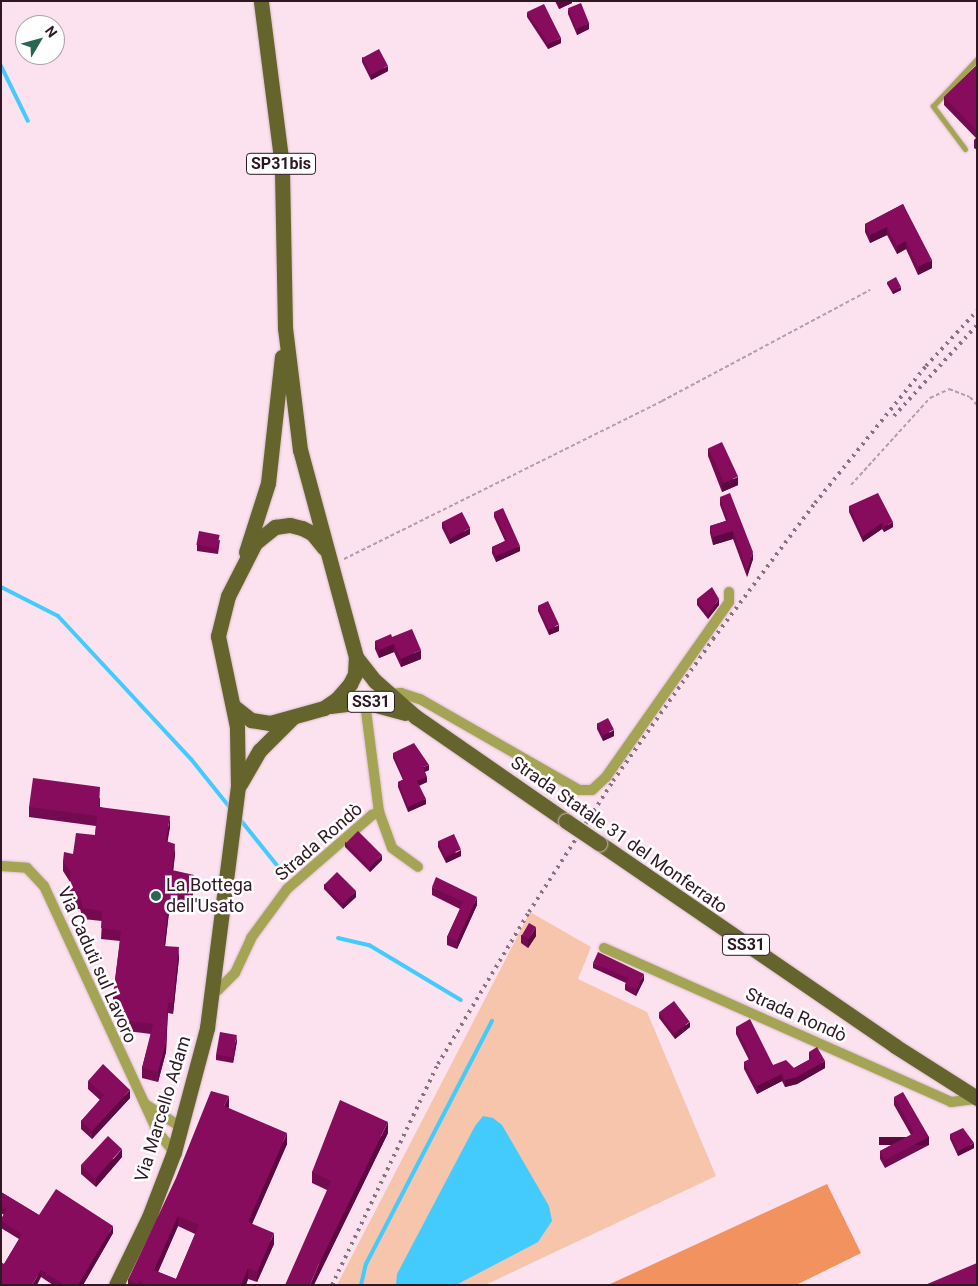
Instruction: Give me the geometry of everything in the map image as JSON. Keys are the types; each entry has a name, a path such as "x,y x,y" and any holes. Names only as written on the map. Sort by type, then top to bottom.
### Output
{"main road":[{"name":"SP31bis","path":"260,1 284,199 285,328 300,450 324,548"},
{"name":"SP31bis","path":"245,559 268,483 285,328"},
{"path":"282,525 302,528 312,533 324,548 329,567 356,657 355,674 350,684 337,699 324,708 293,718 260,722 242,715 233,706 218,636 228,596 245,559 265,533 282,525"},
{"name":"Strada Statale 31 del Monferrato","path":"356,657 389,694 416,717 895,1046 977,1098"},
{"name":"Strada Statale 31 del Monferrato","path":"324,708 345,702 370,702 416,717"},
{"name":"Via Marcello Adam","path":"116,1285 149,1217 174,1152 205,1037 237,793 233,706"},
{"name":"Via Marcello Adam","path":"237,793 260,750 293,718"}],"street":[{"path":"370,702 389,694 401,693 420,699 579,790 592,790 606,777 729,602 729,592"},
{"name":"Strada Rondò","path":"370,702 379,812 392,848 418,867"},
{"name":"Strada Rondò","path":"212,991 218,990 235,973 251,938 287,889 372,815 379,812"},
{"name":"Via Caduti sul Lavoro","path":"1,866 27,868 44,886 157,1131 174,1152"},
{"name":"Strada Rondò","path":"604,948 951,1102 977,1098"},
{"path":"144,1104 182,1127"}],"lane":[{"path":"965,149 933,106 977,59"}],"path":[{"path":"329,567 662,401 870,290"},
{"path":"851,485 930,398 949,389 970,397 977,405"}],"shaded area":[{"path":"530,912 591,947 578,979 647,1012 716,1176 485,1285 337,1285"},
{"path":"827,1184 861,1253 796,1285 608,1285"}],"water":[{"path":"483,1116 493,1118 502,1125 549,1206 552,1221 538,1242 456,1285 396,1285 397,1274 475,1126"}],"building":[{"path":"581,3 589,23 576,29 568,8"},
{"path":"544,4 561,38 548,44 527,12"},
{"path":"379,49 388,66 371,75 362,58"},
{"path":"977,65 977,131 944,97"},
{"path":"903,204 932,260 918,267 906,241 897,246 887,227 870,235 865,224"},
{"path":"896,277 901,287 893,291 887,282"},
{"path":"722,442 738,476 724,483 708,448"},
{"path":"730,493 753,552 747,569 733,531 713,537 710,526 728,520 720,497"},
{"path":"878,493 893,522 884,527 882,523 863,536 849,506"},
{"path":"503,508 520,546 496,556 492,547 507,540 494,512"},
{"path":"462,512 470,528 451,538 442,522"},
{"path":"199,531 220,535 217,549 196,545"},
{"path":"712,587 719,599 708,614 697,599"},
{"path":"548,601 559,625 549,629 538,606"},
{"path":"412,629 421,650 401,659 394,644 379,650 375,641 391,634 392,637"},
{"path":"608,718 614,730 603,735 597,723"},
{"path":"414,743 429,765 423,767 427,777 417,781 426,799 408,807 398,782 404,779 393,753"},
{"path":"33,778 100,787 99,807 170,816 166,841 175,844 172,870 194,875 191,897 175,895 174,902 169,901 164,946 179,947 173,1003 168,1003 166,1042 158,1072 142,1068 153,1024 127,1021 118,997 113,996 121,931 101,928 102,911 83,908 80,898 76,898 69,887 71,872 63,861 64,852 73,854 76,833 95,835 97,816 29,807"},
{"path":"358,831 382,855 370,867 346,843"},
{"path":"454,834 461,850 445,856 438,841"},
{"path":"337,872 356,891 343,904 324,885"},
{"path":"436,877 477,897 457,941 447,937 463,902 432,887"},
{"path":"529,923 536,927 529,939 522,935"},
{"path":"598,952 644,974 636,990 625,985 628,978 593,963"},
{"path":"674,1001 690,1022 674,1033 659,1012"},
{"path":"750,1019 773,1065 786,1060 794,1068 812,1058 809,1052 817,1047 825,1061 797,1077 785,1080 782,1074 757,1086 744,1062 751,1058 736,1027"},
{"path":"220,1032 237,1035 233,1058 216,1055"},
{"path":"103,1064 130,1090 92,1131 81,1121 104,1095 88,1081"},
{"path":"211,1091 229,1096 224,1106 287,1133 248,1222 274,1233 257,1272 248,1268 241,1285 146,1285 139,1280 137,1284 128,1280 176,1178","holes":["178,1216 199,1225 176,1279 154,1270"]},
{"path":"903,1092 929,1137 885,1160 880,1151 914,1133 894,1097"},
{"path":"340,1100 388,1122 310,1285 285,1285 331,1181 312,1172"},
{"path":"963,1128 974,1143 958,1151 950,1134"},
{"path":"108,1136 122,1149 95,1178 81,1165"},
{"path":"56,1189 113,1226 78,1285 63,1285 41,1270 32,1285 1,1285 1,1262 4,1264 22,1234 1,1221 7,1209 1,1206 1,1192 39,1215"},
{"path":"977,1263 977,1285 925,1285"}],"waterway":[{"path":"1,66 28,121"},
{"path":"1,587 58,616 191,759 231,809"},
{"path":"239,818 287,878"},
{"path":"338,938 369,945 461,1000"},
{"path":"361,1285 366,1264 492,1021"}],"railway":[{"path":"332,1285 438,1064 529,912 613,781 713,639 815,503 926,366 977,311"},
{"path":"894,416 977,325"}],"place":[{"name":"La Bottega dell'Usato","path":"156,896"}]}
